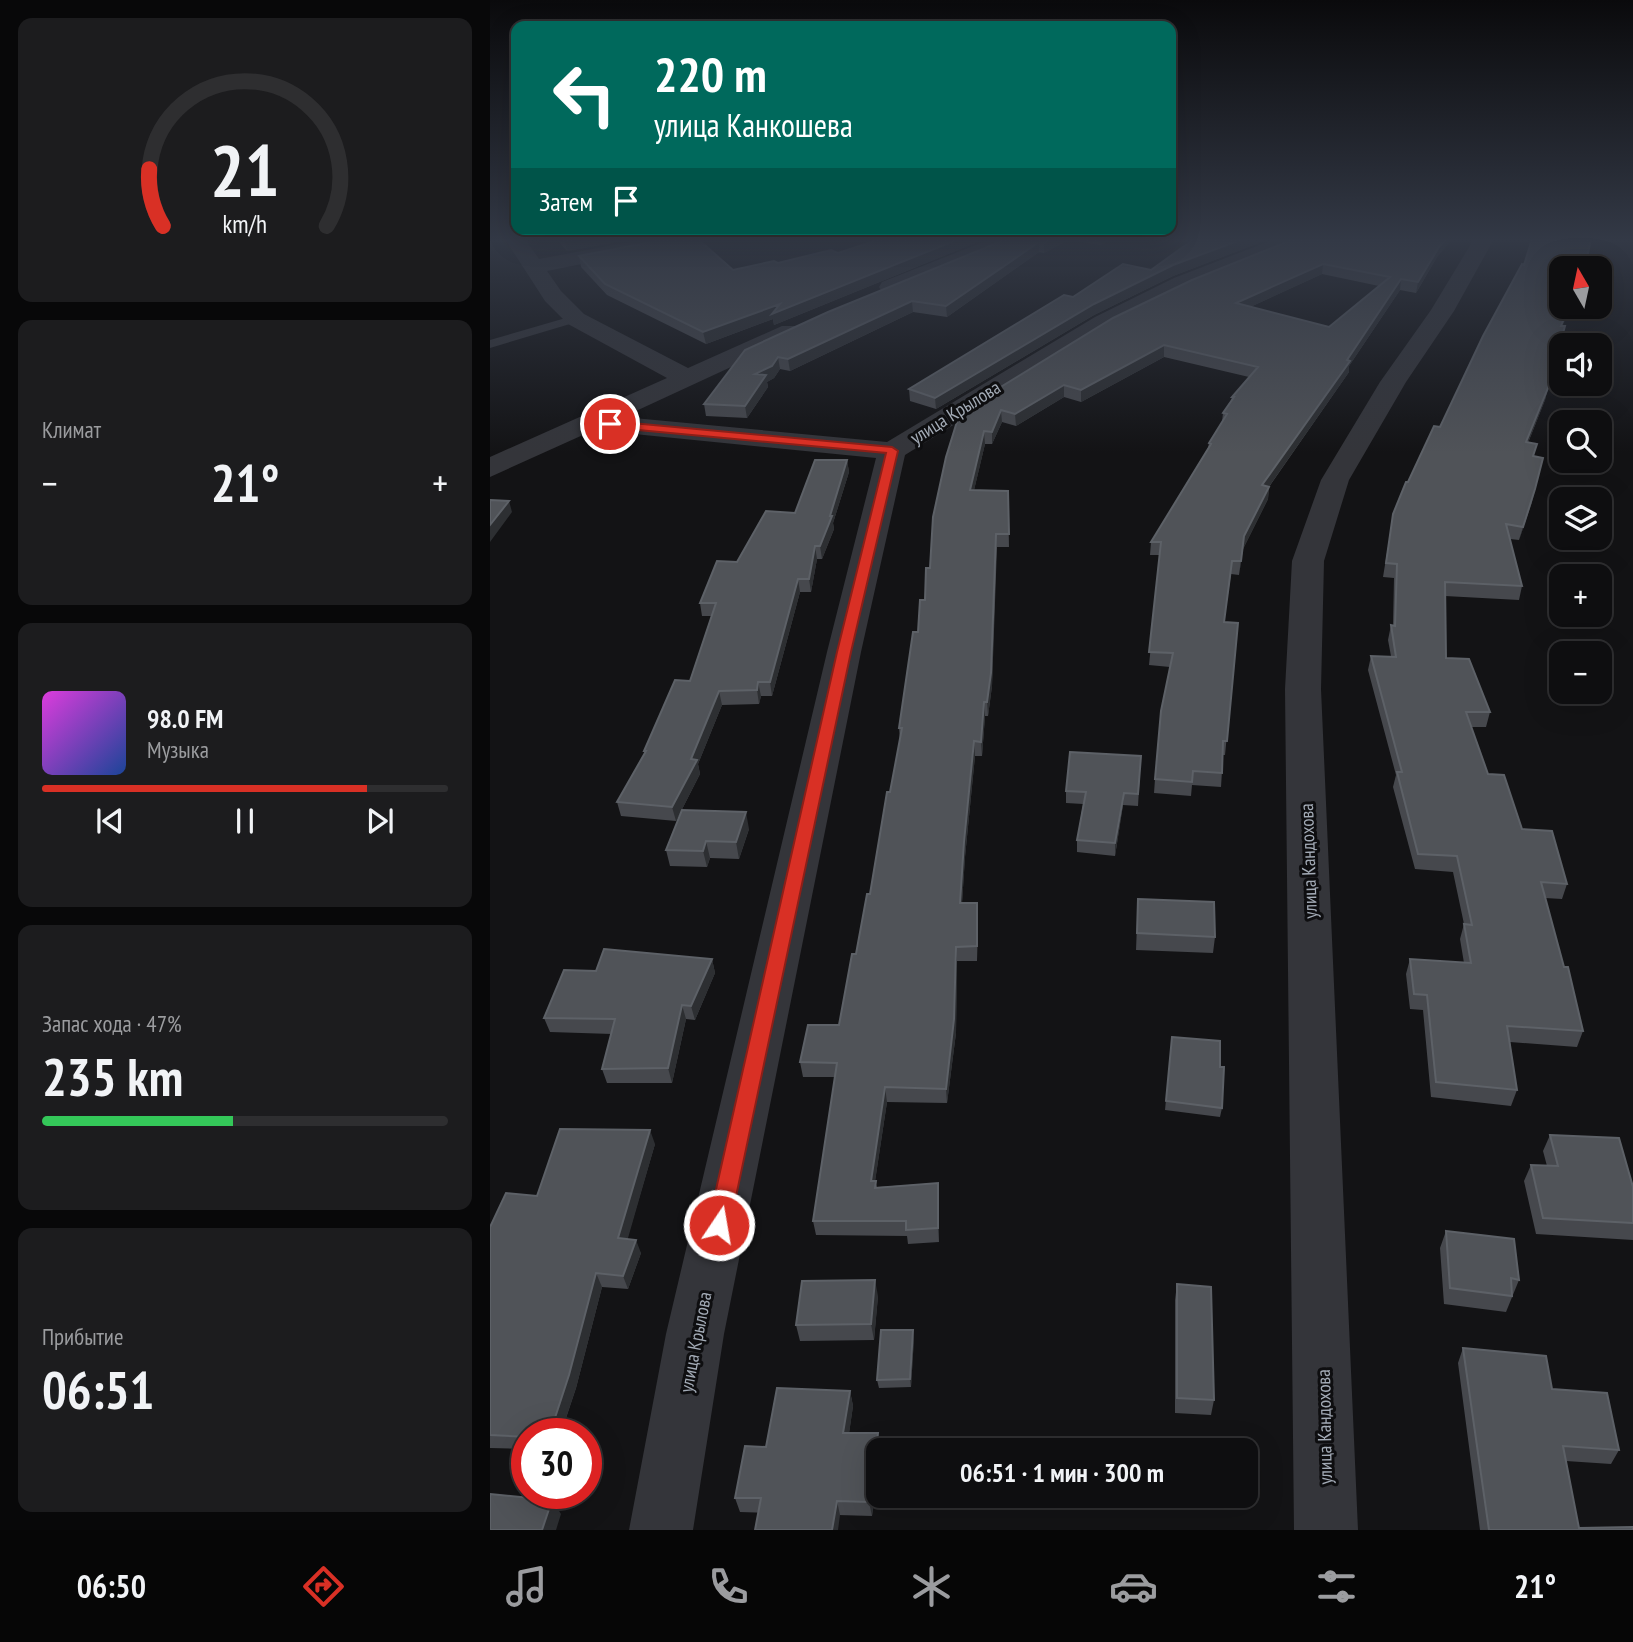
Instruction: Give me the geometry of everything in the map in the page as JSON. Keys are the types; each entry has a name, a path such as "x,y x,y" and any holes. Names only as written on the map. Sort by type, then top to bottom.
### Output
{"street":[{"path":"567,310 576,319 687,378"},
{"name":"улица Крылова","path":"661,1530 695,1334 844,652 892,451 1102,321 1124,310"},
{"name":"улица Кандохова","path":"1326,1530 1320,1217 1303,689 1308,561 1335,480 1393,382 1442,310"},
{"path":"490,468 809,322"},
{"path":"588,422 892,451"}],"lane":[{"path":"490,344 576,319"}],"building":[{"path":"659,310 762,310 703,332"},
{"path":"892,310 788,359 778,357 772,366 755,374 766,375 745,406 704,404 745,350 828,312"},
{"path":"1039,310 1083,310 935,398 909,389"},
{"path":"1129,310 1265,310 1329,327 1349,310 1380,310 1347,360 1350,361 1262,485 1269,487 1244,536 1241,561 1232,561 1224,622 1238,623 1227,741 1223,741 1222,773 1193,771 1192,782 1155,779 1161,711 1173,653 1149,652 1161,542 1151,542 1211,444 1209,443 1227,414 1223,413 1232,397 1258,367 1164,345 1081,390 1064,385 1015,414 1001,410 992,432 984,431 970,490 1008,491 1009,534 996,534 991,673 987,702 984,702 981,742 974,741 964,842 960,903 977,903 977,946 956,947 954,1019 946,1089 885,1087 871,1181 876,1181 875,1188 938,1183 938,1228 906,1230 906,1221 813,1221 837,1063 800,1062 808,1025 839,1025 852,954 856,954 867,894 870,894 887,792 890,792 902,728 899,728 913,632 918,632 920,600 925,600 926,568 930,568 933,517 946,457 960,412"},
{"path":"1497,310 1549,310 1549,319 1564,319 1561,326 1565,326 1563,333 1549,333 1549,384 1526,442 1537,444 1533,456 1543,458 1535,489 1523,527 1506,524 1522,586 1445,582 1446,658 1469,659 1490,712 1466,712 1488,774 1504,775 1522,829 1552,831 1567,884 1541,882 1564,967 1568,967 1583,1031 1507,1026 1517,1090 1436,1082 1427,995 1414,994 1410,959 1471,963 1464,924 1472,925 1457,856 1418,854 1397,772 1402,772 1371,656 1396,657 1391,625 1395,626 1397,564 1386,563 1393,514 1434,426 1440,427"},
{"path":"815,460 847,460 832,516 820,546 815,546 809,579 798,579 770,682 758,682 757,690 719,691 691,759 697,760 672,807 617,802 646,751 675,680 690,681 716,603 700,603 717,561 737,562 766,511 795,513"},
{"path":"490,500 509,501 490,525"},
{"path":"1070,752 1141,756 1138,794 1124,793 1115,843 1077,840 1086,792 1066,791"},
{"path":"682,810 746,812 736,842 706,841 703,851 666,850"},
{"path":"1138,899 1214,902 1215,937 1137,933"},
{"path":"604,949 712,959 691,1006 682,1005 668,1068 602,1069 615,1019 544,1018 564,970 596,971"},
{"path":"1172,1037 1220,1041 1220,1067 1224,1067 1222,1108 1166,1101"},
{"path":"560,1129 650,1130 618,1238 636,1240 623,1276 596,1273 555,1418 511,1418 511,1436 490,1435 490,1227 506,1193 537,1196"},
{"path":"1550,1135 1619,1138 1633,1187 1633,1223 1543,1218 1531,1165 1558,1166"},
{"path":"1446,1231 1514,1239 1519,1280 1511,1278 1512,1296 1450,1288"},
{"path":"875,1280 871,1324 796,1325 802,1281"},
{"path":"1177,1284 1211,1287 1214,1400 1177,1398"},
{"path":"881,1330 913,1330 910,1379 877,1380"},
{"path":"1463,1348 1546,1356 1552,1389 1607,1393 1619,1450 1563,1446 1579,1528 1633,1527 1633,1530 1489,1530"},
{"path":"777,1388 850,1391 843,1433 878,1433 877,1438 866,1438 866,1502 837,1501 832,1530 755,1530 761,1498 735,1498 745,1446 766,1447"},
{"path":"490,1494 511,1496 511,1509 549,1509 542,1530 490,1530"}],"route":[{"path":"610,424 892,451 844,652 719,1225"}]}
